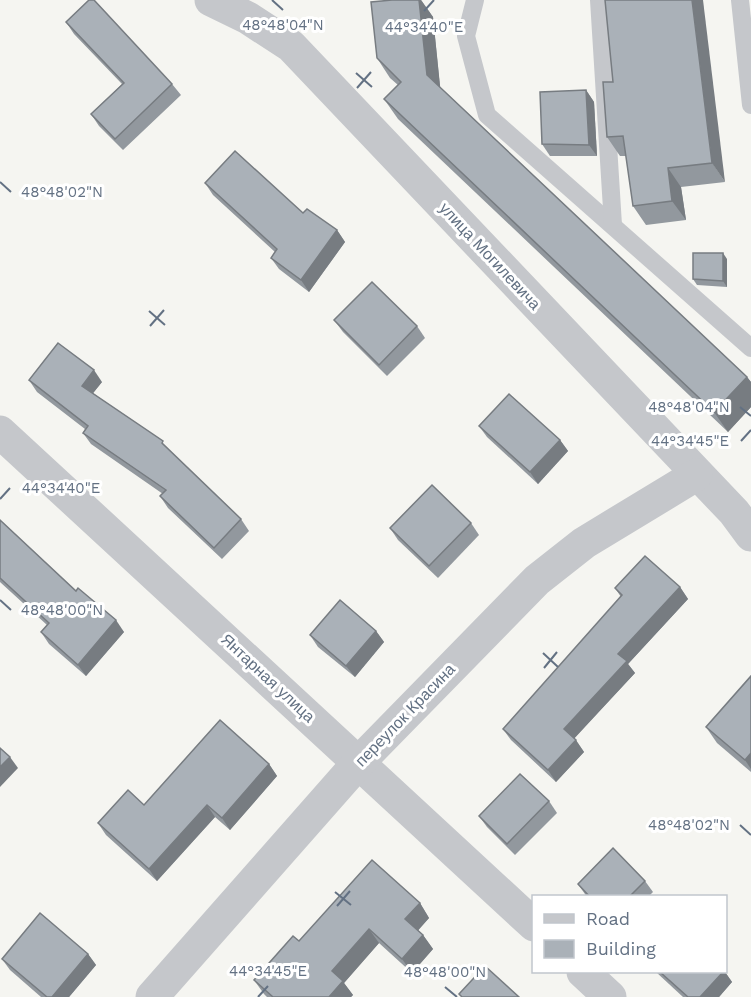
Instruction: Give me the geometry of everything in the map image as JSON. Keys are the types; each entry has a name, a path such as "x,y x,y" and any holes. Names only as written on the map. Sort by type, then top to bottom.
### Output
{"street":[{"name":"улица Могилевича","path":"211,0 248,18 291,46 696,475 745,517"},
{"name":"Янтарная улица","path":"0,432 532,923"},
{"name":"переулок Красина","path":"152,997 359,762 537,580 584,543 696,475"},
{"path":"584,973 610,997"}],"lane":[{"path":"475,0 466,36 487,115 751,348"},
{"path":"599,0 613,225"},
{"path":"740,0 751,105"}],"building":[{"path":"89,0 94,0 172,84 115,139 91,114 124,83 66,22"},
{"path":"419,0 427,75 747,377 714,412 384,99 401,82 377,58 371,2"},
{"path":"605,0 692,0 712,163 668,168 672,201 633,206 623,136 607,137 603,82 613,82"},
{"path":"586,90 589,145 542,144 540,92"},
{"path":"235,151 303,213 307,209 337,230 301,280 271,258 277,249 205,183"},
{"path":"693,253 723,253 723,281 693,279"},
{"path":"372,282 417,326 379,365 334,320"},
{"path":"58,343 94,370 82,386 163,441 162,443 241,519 214,548 160,496 166,490 83,433 88,426 29,380"},
{"path":"509,394 560,440 530,472 479,426"},
{"path":"432,485 471,523 429,566 390,528"},
{"path":"0,520 76,591 78,588 116,620 78,665 41,632 49,623 0,578"},
{"path":"645,556 680,587 618,654 627,661 564,729 576,740 548,770 503,729 622,595 615,588"},
{"path":"340,600 376,631 346,666 310,635"},
{"path":"751,676 751,753 745,760 706,727"},
{"path":"220,720 269,764 222,818 207,805 149,869 98,823 128,790 144,805"},
{"path":"0,748 10,757 0,767"},
{"path":"520,774 549,801 507,844 479,816"},
{"path":"613,848 645,881 631,895 588,895 578,884"},
{"path":"372,860 420,903 405,919 423,935 402,959 369,929 332,971 343,981 329,997 273,997 254,980 293,936 299,941"},
{"path":"40,913 88,954 52,997 47,997 2,959"},
{"path":"485,966 519,997 462,997 459,994"},
{"path":"661,973 722,973 700,997 688,997"}]}
